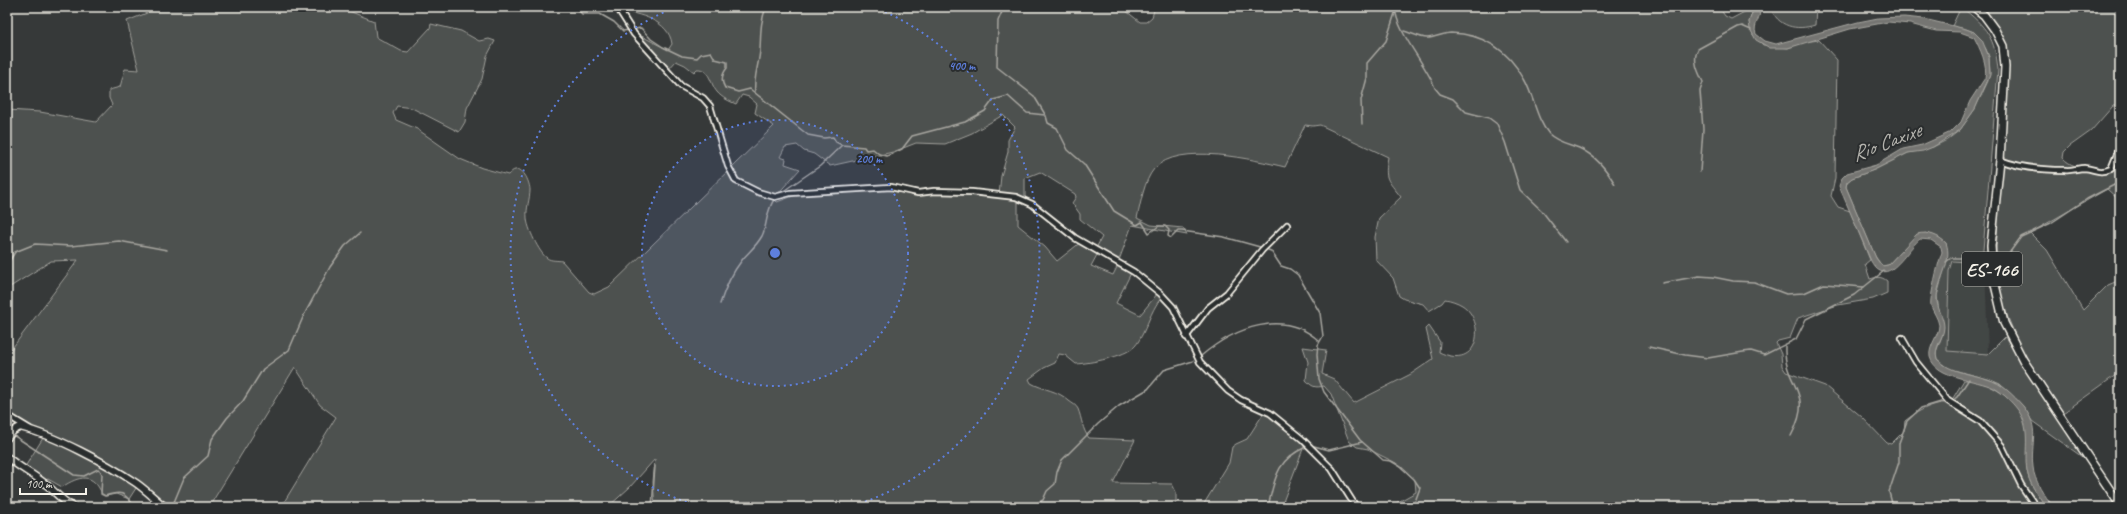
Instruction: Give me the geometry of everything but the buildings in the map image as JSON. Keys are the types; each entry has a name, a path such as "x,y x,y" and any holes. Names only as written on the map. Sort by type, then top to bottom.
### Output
{"main road":[{"name":"ES-166","path":"1974,7 1984,15 2003,46 2005,67 2000,160 1991,246 1993,276 2004,323 2024,360 2120,506"}],"street":[{"path":"617,7 634,34 681,86 703,98 710,106 728,166 736,181 758,192 774,197 790,193 891,187 918,193 934,191 972,192 1016,197 1032,204 1075,238 1147,281 1173,307 1186,337 1200,362 1228,391 1241,400 1270,413 1302,439 1332,469 1356,507"},
{"path":"2000,160 2012,165 2067,171 2084,168 2102,173 2111,169 2120,147"},
{"path":"1186,337 1208,308 1227,293 1262,250 1287,225"},
{"path":"1902,338 1916,362 1948,402 1980,421 2002,446 2021,485 2036,507"},
{"path":"7,414 32,430 85,454 137,484 165,507"},
{"path":"9,435 20,427 32,430"},
{"path":"7,458 22,470 48,486 61,500 74,507"}],"shaded area":[{"path":"155,7 339,7 374,21 376,37 401,51 408,52 430,28 431,24 461,31 479,41 489,39 495,41 487,56 482,79 467,108 465,122 459,132 412,108 397,106 393,113 396,120 417,129 460,159 482,168 508,175 514,170 524,173 530,187 527,218 537,246 547,258 562,261 589,292 594,294 609,287 774,126 755,113 757,104 749,97 742,95 736,104 721,96 715,89 705,71 697,69 694,72 685,65 676,61 668,70 640,46 634,32 668,50 672,44 670,36 665,29 644,16 618,10 615,7 1121,7 1140,22 1146,22 1152,17 1155,7 1719,7 1725,16 1731,19 1754,7 1749,22 1753,35 1763,45 1788,48 1804,42 1819,40 1837,60 1835,178 1831,196 1838,207 1850,211 1870,260 1865,264 1870,279 1879,277 1887,281 1887,293 1873,299 1838,305 1798,318 1790,338 1778,341 1776,343 1781,354 1782,366 1786,372 1825,386 1862,417 1887,443 1891,444 1904,431 1905,421 1909,418 1932,405 1950,403 1964,380 1984,383 1994,388 2013,403 2020,411 2025,421 2027,430 2026,464 2028,475 2033,488 2046,507 1389,507 1416,492 1415,480 1396,463 1368,449 1357,447 1349,441 1331,394 1324,386 1314,386 1306,380 1308,362 1303,347 1326,350 1322,374 1334,379 1354,403 1411,374 1433,359 1426,329 1429,326 1440,342 1439,352 1453,356 1464,355 1471,350 1475,342 1476,332 1474,321 1470,312 1458,303 1445,299 1442,303 1429,311 1423,304 1404,299 1399,296 1393,278 1376,260 1375,237 1379,218 1401,197 1388,179 1386,170 1388,157 1320,125 1305,125 1285,167 1237,157 1198,154 1180,156 1165,161 1154,169 1145,186 1137,218 1151,225 1183,228 1187,235 1132,225 1118,263 1098,253 1091,266 1113,275 1118,265 1131,273 1116,303 1140,315 1158,293 1162,297 1139,340 1135,346 1124,353 1107,359 1090,362 1076,364 1065,355 1059,354 1055,363 1044,368 1029,379 1031,383 1065,397 1075,406 1078,409 1083,428 1089,438 1135,440 1113,483 1172,484 1176,492 1176,507 655,507 653,482 655,459 630,487 608,507 281,507 336,417 320,405 295,367 209,507 168,507 138,485 129,499 116,494 106,496 102,494 94,482 85,478 74,480 62,487 48,479 44,481 23,470 43,438 7,414 7,355 78,260 51,261 7,289 7,110 40,112 96,122 112,105 109,98 109,90 120,87 125,69 139,70 127,21 147,13","holes":["1003,115 1015,127 1008,140 1008,152 1001,176 999,195 917,194 899,189 796,195 777,202 775,200 775,197 800,169 785,164 786,159 780,157 785,147 797,145 804,151 814,154 830,166 893,152 916,143 945,144 972,133","1040,172 1075,194 1076,197 1072,203 1080,214 1080,219 1102,237 1095,250 1081,242 1057,261 1045,247 1018,225 1018,202 1023,202 1025,198 1025,178"]},
{"path":"1754,7 1759,7 1760,11 1755,27 1756,34 1765,41 1776,44 1858,22 1878,18 1904,17 1924,19 1966,29 1974,32 1982,40 1989,57 1990,75 1975,109 1960,130 1933,147 1923,151 1908,153 1874,170 1852,178 1847,182 1846,187 1876,258 1882,266 1888,265 1917,234 1925,233 1933,235 1946,243 1948,256 1937,297 1943,319 1944,331 1936,351 1937,359 1942,364 1954,370 1998,383 2023,406 2032,422 2034,436 2032,458 2035,477 2040,488 2053,507 2046,507 2033,488 2029,479 2026,467 2025,426 2016,407 2004,395 1994,388 1948,374 1940,370 1930,357 1931,349 1939,329 1938,320 1931,306 1931,296 1942,252 1941,247 1931,240 1920,239 1903,259 1890,270 1883,272 1877,269 1871,261 1839,186 1842,178 1847,173 1876,165 1903,149 1922,145 1951,132 1961,122 1970,101 1985,78 1986,73 1981,52 1974,37 1960,32 1936,31 1910,24 1888,22 1850,29 1788,48 1770,48 1756,40 1750,29 1749,22"},
{"path":"1770,7 1816,7 1815,25 1801,28 1788,26 1773,14"},
{"path":"1961,7 1983,27 1988,34 1995,49 1998,70 1983,250 1985,263 1952,261 1949,271 1947,351 1988,354 2005,337 2085,459 2032,421 2023,406 2000,384 1988,379 1950,369 1937,359 1936,352 1942,336 1937,296 1947,259 1946,243 1938,237 1925,233 1905,247 1888,265 1882,266 1875,256 1846,187 1847,182 1852,178 1874,170 1908,153 1933,147 1947,140 1960,130 1975,109 1988,81 1990,73 1989,57 1986,49 1974,32 1952,26"},
{"path":"1979,7 2120,7 2120,76 2117,77 2120,79 2120,105 2113,106 2091,131 2064,152 2063,158 2068,163 2082,168 2120,171 2120,201 2107,189 2030,233 2047,250 2083,310 2108,285 2120,280 2120,372 2063,413 2020,347 2004,308 1998,286 1996,251 2008,63 1999,33 1991,19"},
{"path":"1952,261 1985,263 1988,354 1947,352 1949,271"},
{"path":"1265,411 1306,441 1281,507 1202,507 1229,463 1232,447 1247,439"}],"waterway":[{"path":"575,7 582,14 600,14 614,22 623,31 641,28 651,39 663,47 682,56 697,58 701,54 711,52 715,59 727,62 727,68 722,77 722,82 725,88 738,92 750,89 808,135 824,138 833,137 836,142 842,145 864,147 866,150 873,149 879,154 887,156 902,149 912,136 965,122 985,111 993,100 1008,96 1027,113 1045,115"},
{"path":"755,93 762,23 766,7"},
{"path":"1004,7 998,21 997,67 1034,96 1046,116 1048,123 1057,128 1068,150 1084,164 1114,211 1137,225 1142,222 1149,233 1159,226 1165,226 1169,230 1168,236 1171,238 1178,231 1182,231 1224,237 1260,247"},
{"path":"1395,7 1400,27 1435,88 1440,94 1453,99 1466,112 1489,118 1497,124 1505,142 1520,190 1542,211 1566,242"},
{"path":"1362,124 1361,100 1367,78 1367,63 1386,41 1395,13"},
{"path":"1700,172 1703,129 1700,91 1703,82 1696,66 1696,53 1698,49 1738,27 1742,26 1751,30"},
{"path":"1404,31 1424,38 1448,33 1463,34 1484,40 1503,52 1518,69 1524,79 1541,121 1549,134 1559,141 1579,148 1591,155 1604,168 1615,184"},
{"path":"779,194 820,166 842,145"},
{"path":"1998,258 2007,256 2021,237 2051,223 2087,199 2120,182"},
{"path":"720,304 735,270 762,236 768,213 775,198"},
{"path":"172,507 184,478 208,456 212,439 227,418 243,401 263,369 289,350 304,315 330,267 345,246 360,233"},
{"path":"7,265 15,252 35,244 71,246 119,241 167,250"},
{"path":"1268,250 1271,251 1281,266 1290,269 1298,275 1320,313 1323,336 1318,345 1317,354 1319,379 1324,392 1360,440 1383,460 1391,461 1401,467 1414,479 1420,488 1413,507"},
{"path":"1946,262 1951,258 1980,258"},
{"path":"1649,347 1685,355 1708,358 1751,351 1764,355 1796,339 1806,319 1854,295 1884,271"},
{"path":"1662,283 1699,276 1713,277 1733,281 1754,282 1786,294 1804,293 1824,284 1864,287"},
{"path":"1201,356 1228,337 1243,330 1259,326 1275,324 1290,325 1305,331 1319,341"},
{"path":"1785,346 1786,360 1789,371 1800,398 1798,420 1791,436"},
{"path":"1030,507 1043,500 1047,491 1055,484 1057,472 1062,460 1098,424 1119,406 1148,389 1164,370 1193,361"},
{"path":"1951,402 1957,397 1969,379"},
{"path":"1893,507 1889,492 1899,462 1899,443 1907,421 1921,408 1941,402 1948,403"},
{"path":"13,435 74,475 84,476 98,469 100,470 102,474 101,494 105,496 116,493 123,494 135,507"},
{"path":"1314,446 1329,450 1362,442"},
{"path":"1268,507 1278,471 1288,458 1306,447"},
{"path":"652,507 655,466"}],"water label":[{"name":"Rio Caxixe","path":"1886,142"}]}
